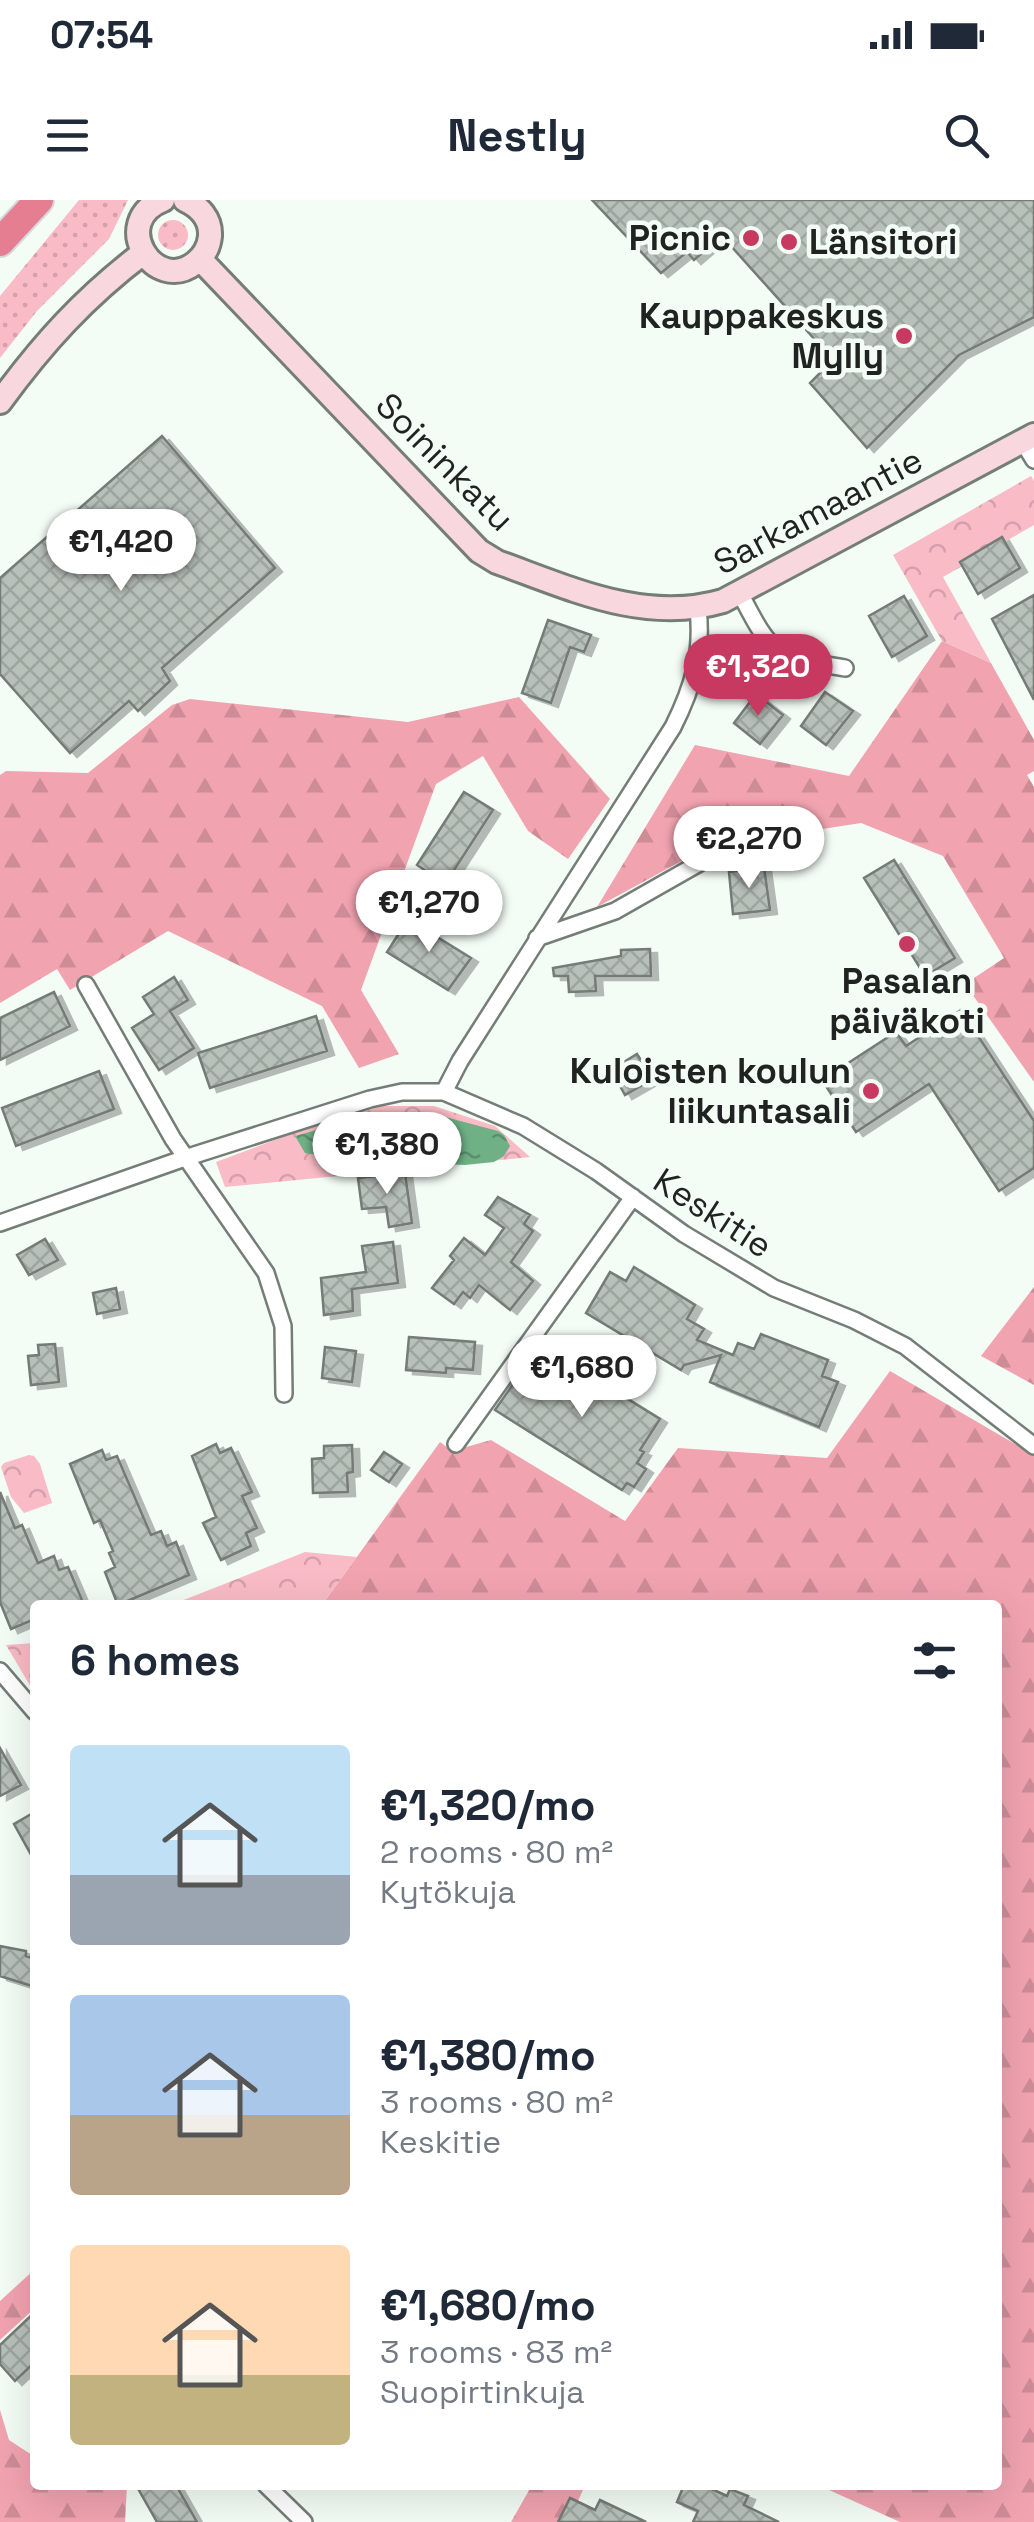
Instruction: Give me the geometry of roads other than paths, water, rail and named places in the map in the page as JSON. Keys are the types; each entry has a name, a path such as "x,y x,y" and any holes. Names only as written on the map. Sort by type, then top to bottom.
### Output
{"highway":[{"path":"0,242 30,210"},
{"path":"0,251 30,210"}],"street":[{"path":"163,200 149,208 138,229 143,252 159,267 170,270 191,266 200,259 210,238 205,215 194,202"},
{"path":"0,402 64,321 143,252"},
{"name":"Soininkatu","path":"200,259 479,551 496,562 618,604 665,610 698,609"},
{"name":"Sarkamaantie","path":"444,1092 680,712 697,671 701,636 698,609 740,593 1030,446"},
{"path":"740,593 774,649 791,659 845,668"},
{"path":"537,938 615,911 747,836"},
{"path":"86,985 185,1158 266,1273 283,1326 284,1394"},
{"name":"Keskitie","path":"0,1223 185,1158 370,1100 402,1092 444,1092 523,1126 684,1234 774,1288 868,1326 906,1346 1034,1446"},
{"path":"456,1444 633,1197"},
{"path":"0,1671 30,1706"},
{"path":"271,2490 304,2522"}],"water":[{"path":"434,1114 498,1131 510,1146 494,1162 424,1163 373,1169 355,1168 341,1158 305,1153 295,1136 349,1121"}],"place":[{"name":"Picnic","path":"751,238"},
{"name":"Länsitori","path":"789,242"},
{"name":"Kauppakeskus Mylly","path":"904,336"},
{"name":"Pasalan päiväkoti","path":"907,944"},
{"name":"Kuloisten koulun liikuntasali","path":"871,1091"}]}
